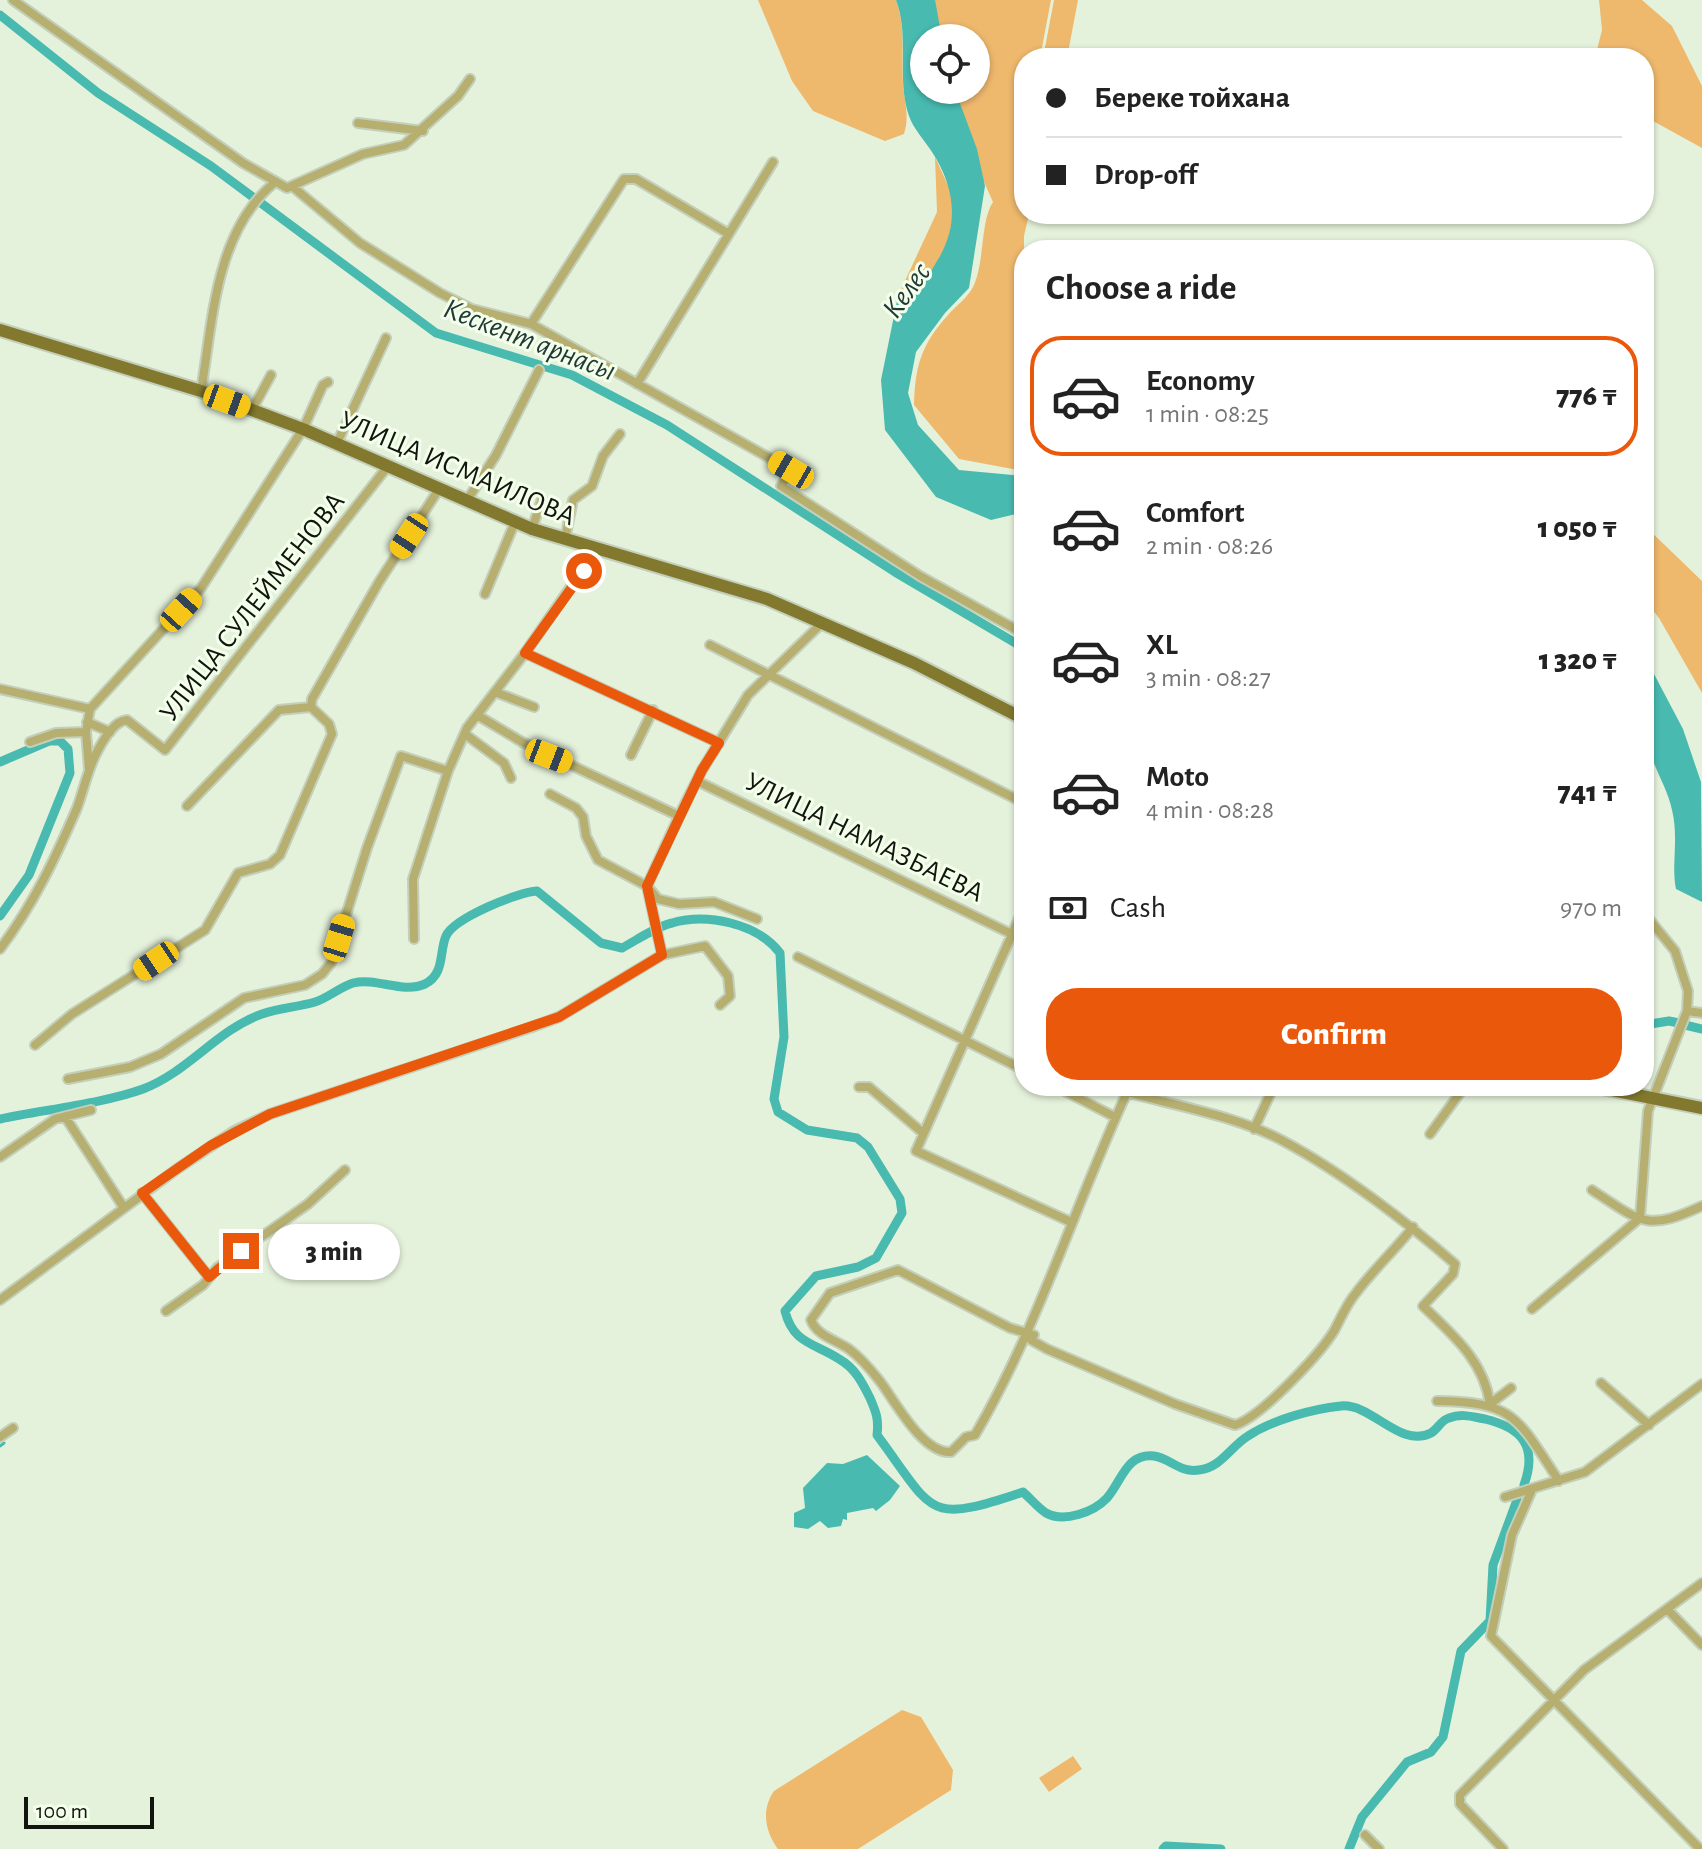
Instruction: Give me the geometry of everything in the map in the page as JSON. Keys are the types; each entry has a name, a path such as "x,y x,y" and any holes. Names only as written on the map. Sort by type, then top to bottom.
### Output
{"main road":[{"name":"УЛИЦА ИСМАИЛОВА","path":"0,330 201,391 303,429 532,529 753,595 823,622 1014,714"},
{"path":"1640,1096 1702,1108"}],"street":[{"path":"13,0 274,183 293,187 360,243 440,293 472,309 531,324 791,470 781,486 920,576 1014,628"},
{"path":"293,187 363,154 404,145 423,131 458,96 470,79"},
{"path":"358,123 423,131"},
{"path":"637,384 773,162"},
{"path":"531,324 624,179 636,179 729,234"},
{"path":"201,391 221,278 231,242 246,211 274,183"},
{"path":"337,443 386,338"},
{"path":"466,502 496,455 539,370"},
{"path":"252,410 271,375"},
{"name":"УЛИЦА СУЛЕЙМЕНОВА","path":"90,709 201,588 303,429 317,396 328,382"},
{"path":"565,539 573,500 592,486 603,456 620,434"},
{"name":"УЛИЦА СУЛЕЙМЕНОВА","path":"110,732 119,722 127,720 165,750 388,466"},
{"path":"311,707 312,699 379,582 439,489"},
{"path":"532,529 542,499"},
{"path":"485,594 515,522"},
{"path":"414,939 413,879 448,771 465,734 597,549"},
{"path":"662,955 647,886 679,816 748,695 823,622"},
{"path":"710,645 1014,798"},
{"path":"525,653 719,743"},
{"path":"119,661 130,666"},
{"path":"0,689 90,709 87,727 89,769"},
{"path":"495,692 534,707"},
{"path":"35,1045 72,1014 205,930 238,873 270,864 280,855 332,734 329,724 311,707 279,710 187,806"},
{"path":"631,755 653,710"},
{"path":"477,715 522,742 679,816"},
{"path":"0,949 32,904 54,863 89,769 110,732 87,727 30,742"},
{"path":"465,734 504,763 511,778"},
{"path":"68,1079 130,1067 161,1054 244,998 315,981 331,963 401,756 448,771"},
{"name":"УЛИЦА НАМАЗБАЕВА","path":"697,781 1013,931"},
{"path":"550,794 576,808 583,817 586,836 598,860 647,886 664,903 714,902 757,919"},
{"path":"1532,1309 1640,1218 1648,1111 1687,1011 1688,991 1675,951 1654,925"},
{"path":"1013,931 916,1151 1071,1222"},
{"path":"0,1300 210,1146 270,1114 559,1017 662,955 705,946 731,983 730,996 720,1005"},
{"path":"798,957 1014,1065"},
{"path":"1687,1011 1702,1013"},
{"path":"859,1087 869,1087 923,1133"},
{"path":"1074,1096 1115,1117"},
{"path":"1030,1333 1010,1328 898,1270 830,1293 811,1320 821,1334 852,1351 890,1395 899,1415 947,1453 966,1437 975,1435 1030,1333 1071,1222 1125,1096"},
{"path":"1150,1096 1285,1142 1413,1227 1455,1264 1453,1274 1423,1306 1472,1355 1488,1389 1490,1404"},
{"path":"1254,1129 1269,1096"},
{"path":"1430,1134 1458,1096"},
{"path":"0,1157 55,1119 91,1110"},
{"path":"66,1118 124,1208"},
{"path":"166,1311 217,1268 308,1204 345,1170"},
{"path":"1592,1190 1640,1218 1667,1222 1702,1206"},
{"path":"142,1193 209,1277"},
{"path":"1030,1333 1031,1340 1047,1349 1235,1425 1255,1415 1334,1330 1354,1295 1413,1227"},
{"path":"1601,1383 1649,1425"},
{"path":"1505,1497 1531,1492 1599,1464 1702,1384"},
{"path":"1490,1404 1511,1388"},
{"path":"1437,1401 1490,1404 1525,1428 1559,1481"},
{"path":"0,1437 13,1428"},
{"path":"1531,1492 1508,1547 1491,1636 1699,1847"},
{"path":"1503,1849 1460,1804 1459,1799 1552,1699 1595,1661 1702,1583"},
{"path":"1667,1609 1702,1645"},
{"path":"1365,1835 1379,1849"}],"shaded area":[{"path":"758,0 896,0 902,31 907,114 904,134 885,141 813,111 792,81"},
{"path":"932,0 1051,0 1042,48 1014,48 1014,224 1027,224 1024,240 1014,240 1014,469 959,459 914,405 918,367 926,346 939,326 965,298 977,277 986,220 993,202 949,104 990,104 990,24 935,24"},
{"path":"1054,0 1078,0 1069,48 1045,48"},
{"path":"1599,0 1642,0 1672,26 1702,86 1702,148 1654,122 1654,48 1598,48 1602,30"},
{"path":"935,157 952,194 954,211 947,246 921,288 898,296 937,212"},
{"path":"1654,535 1702,581 1702,693 1654,612"},
{"path":"902,1710 921,1717 953,1770 951,1790 858,1849 778,1849 766,1820 767,1806 774,1791"},
{"path":"1073,1756 1082,1769 1049,1792 1039,1778"}],"water":[{"name":"Келес","path":"896,0 935,0 939,24 910,24 910,104 960,104 977,149 985,186 969,288 945,313 916,352 908,393 918,425 959,470 1014,475 1014,514 991,520 936,497 885,430 881,380 898,296 917,287 929,274 944,247 952,220 946,179 911,121 905,102 902,28"},
{"path":"1654,674 1683,729 1701,782 1702,902 1676,889 1675,831 1668,795 1654,762"},
{"path":"867,1455 900,1486 890,1500 876,1511 873,1508 847,1513 847,1520 843,1519 841,1526 828,1528 820,1521 808,1529 794,1527 794,1513 805,1508 803,1488 827,1463 843,1464"}],"waterway":[{"name":"Кескент арнасы","path":"0,15 98,93 211,166 436,333 572,375 667,425 895,572 1014,642"},
{"path":"0,762 49,741 60,741 68,749 70,773 29,875 0,916"},
{"path":"0,1119 143,1089 159,1082 246,1021 268,1012 315,1002 353,983 407,987 425,984 439,969 444,942 451,929 487,907 528,892 537,891 601,943 622,948 672,923 700,919 730,923 758,934 780,953 784,1037 774,1099 778,1112 807,1130 857,1138 868,1147 900,1199 902,1213 876,1258 858,1267 816,1276 785,1311 799,1336 854,1371 874,1407 877,1435 910,1481 935,1505 949,1509 967,1508 1023,1492 1046,1513 1070,1516 1095,1508 1107,1498 1137,1459 1154,1456 1186,1469 1207,1468 1220,1461 1242,1440 1269,1425 1305,1413 1341,1406 1364,1411 1408,1435 1431,1433 1446,1419 1458,1416 1472,1416 1498,1423 1517,1434 1528,1449 1528,1471 1524,1485"},
{"name":"Кескент арнасы","path":"1654,1023 1679,1023"},
{"name":"Кескент арнасы","path":"1685,1025 1702,1029"},
{"path":"0,1446 4,1443"},
{"path":"1349,1849 1362,1817 1407,1762 1431,1752 1443,1737 1461,1651 1490,1621 1493,1565 1517,1500"},
{"path":"1163,1849 1166,1846 1221,1849"}],"route":[{"path":"241,1251 209,1277 142,1193 234,1131 270,1114 559,1017 662,955 647,886 702,770 719,743 536,655 525,653 584,571"}]}
